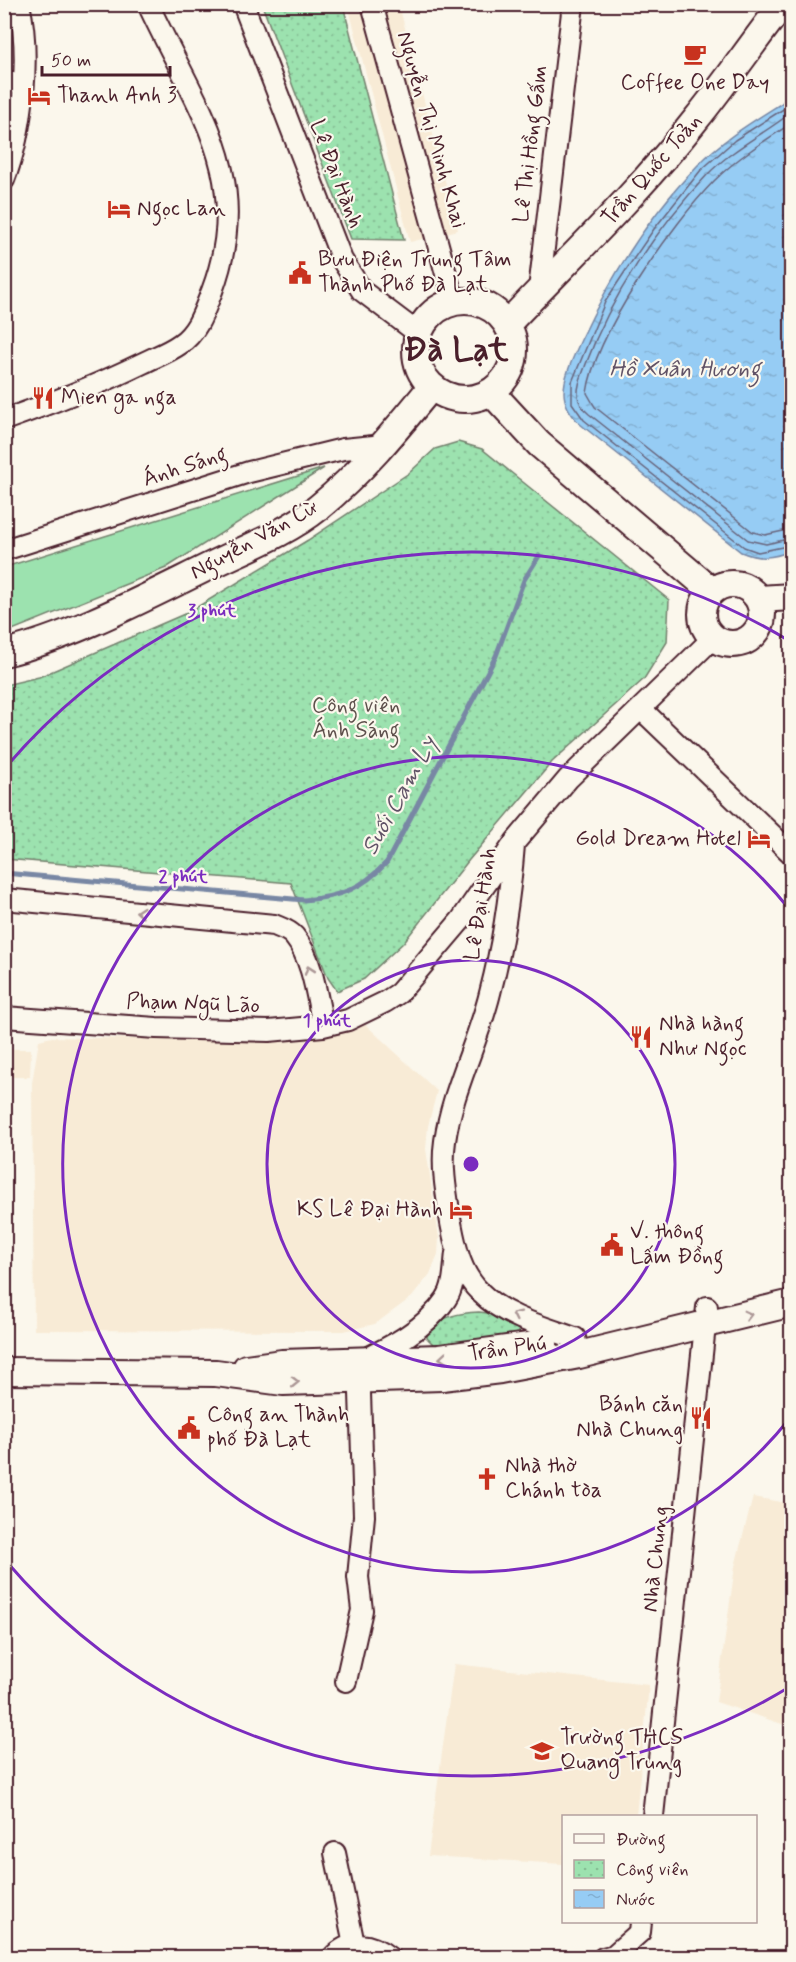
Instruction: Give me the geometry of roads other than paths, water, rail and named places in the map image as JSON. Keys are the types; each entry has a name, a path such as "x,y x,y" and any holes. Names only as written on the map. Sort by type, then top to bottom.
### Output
{"main road":[{"name":"Trần Quốc Toản","path":"507,324 585,246 698,118 783,4"},
{"path":"469,301 497,312 507,324 513,338 514,353 511,368 503,381 491,392 476,397 460,398 445,394 432,386 423,375 418,362 416,348 419,334 432,314 454,303 469,301"},
{"name":"Nguyễn Văn Cừ","path":"4,653 104,616 285,528 315,511 384,445 432,386"},
{"path":"491,392 538,444 712,591"},
{"path":"737,584 746,586 759,599 762,617 755,634 740,643 722,642 707,632 701,615 706,597 712,591 720,586 737,584"},
{"path":"759,599 792,597"},
{"name":"Trần Phú","path":"706,1317 792,1285"},
{"name":"Trần Phú","path":"4,1371 216,1373 282,1363 359,1371 496,1353 577,1346 706,1317 792,1303"}],"street":[{"path":"4,180 14,142 14,82 24,39 19,4"},
{"path":"4,420 97,386 181,344 199,325 216,280 228,213 224,169 213,139 148,4"},
{"name":"Lê Đại Hành","path":"243,4 342,260 362,291 419,334"},
{"name":"Nguyễn Thị Minh Khai","path":"372,4 454,303"},
{"name":"Lê Thị Hồng Gấm","path":"539,290 573,4"},
{"name":"Ánh Sáng","path":"4,550 249,472 343,449 384,445"},
{"name":"Lê Đại Hành","path":"577,1346 490,1300 467,1276 456,1250 446,1189 444,1143 466,1064 490,996 504,936 515,842 568,779 714,638"},
{"path":"642,710 792,854"},
{"name":"Phạm Ngũ Lão","path":"4,1017 156,1028 269,1031 323,1026 367,1011 399,993 461,920 515,842"},
{"path":"4,899 274,925 294,937 303,953 315,988 323,1026"},
{"name":"Lê Đại Hành","path":"359,1371 412,1332 446,1298 453,1280 456,1250"},
{"name":"Nhà Chung","path":"653,1815 706,1317"},
{"path":"346,1681 362,1610 358,1577 364,1516 359,1371"},
{"path":"335,1853 354,1944"},
{"path":"603,1958 614,1955 640,1932 641,1923"},
{"path":"332,1958 342,1948 354,1944 368,1945 390,1958"}],"water":[{"name":"Hồ Xuân Hương","path":"791,74 791,551 772,557 760,557 741,552 580,424 569,410 564,392 570,366 581,340 632,248 679,185 697,166 738,132 782,103 787,96"}],"waterway":[{"name":"Suối Cam Ly","path":"4,873 304,900 329,897 359,885 387,862 496,656 524,580 539,556"}],"place":[{"name":"Coffee One Day","path":"695,54"},
{"name":"Thanh Anh 3","path":"39,96"},
{"name":"Ngọc Lan","path":"119,209"},
{"name":"Bưu Điện Trung Tâm Thành Phố Đà Lạt","path":"300,273"},
{"name":"Mien ga nga","path":"43,398"},
{"name":"Gold Dream Hotel","path":"759,839"},
{"name":"Nhà hàng Như Ngọc","path":"641,1037"},
{"name":"KS Lê Đại Hành","path":"461,1210"},
{"name":"V. thông Lấm Đồng","path":"612,1245"},
{"name":"Bánh căn Nhà Chung","path":"701,1418"},
{"name":"Công an Thành phố Đà Lạt","path":"189,1428"},
{"name":"Nhà thờ Chánh tòa","path":"487,1479"},
{"name":"Trường THCS Quang Trung","path":"542,1751"}],"district":[{"name":"Đà Lạt","path":"456,350"}],"park label":[{"name":"Công viên Ánh Sáng","path":"356,718"}]}
